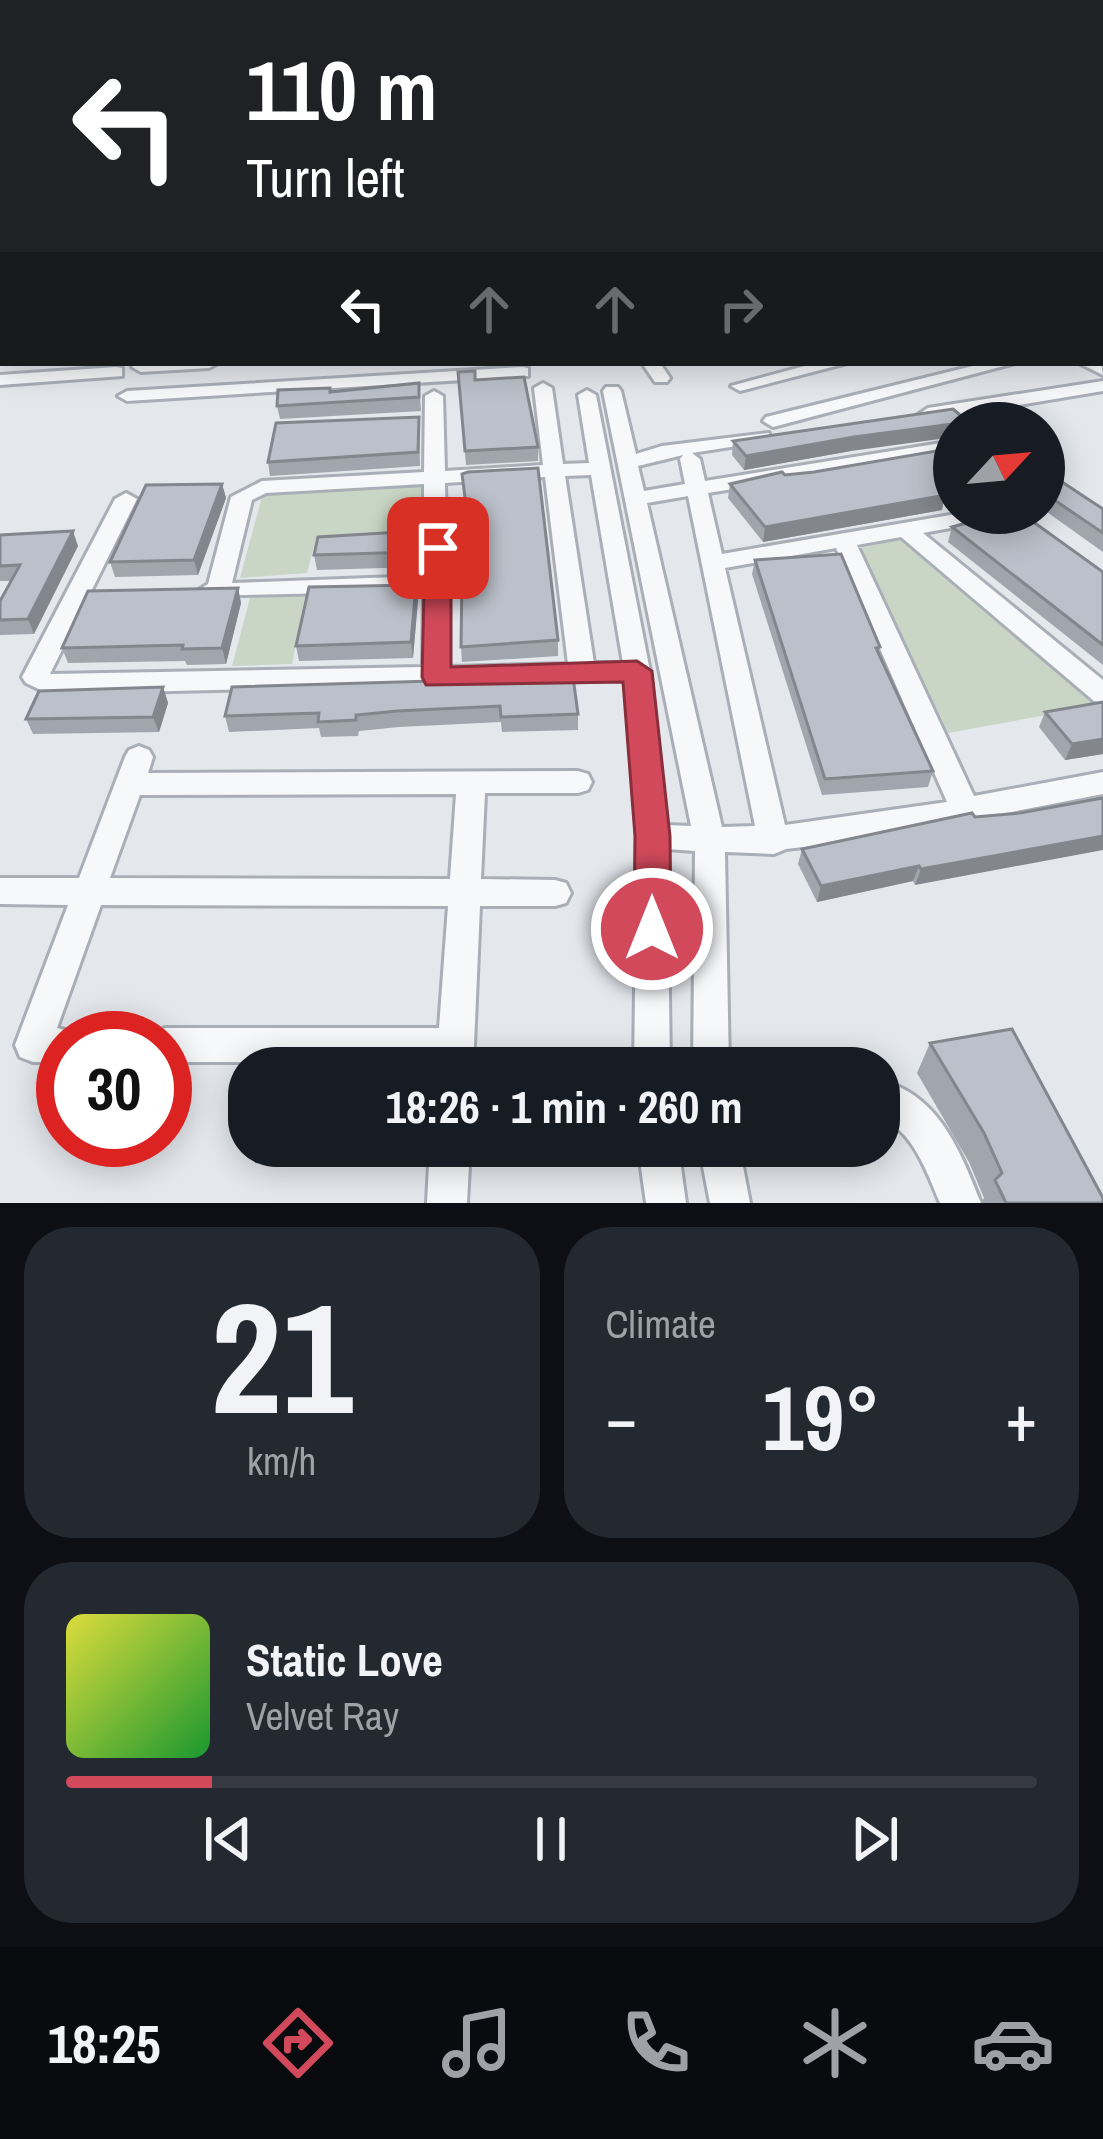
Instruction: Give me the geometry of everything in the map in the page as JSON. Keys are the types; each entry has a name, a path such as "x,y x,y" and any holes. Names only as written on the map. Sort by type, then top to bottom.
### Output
{"street":[{"path":"141,367 158,366"},
{"path":"254,388 258,366"},
{"path":"740,386 825,366"},
{"path":"921,366 983,402"},
{"path":"773,421 994,366"},
{"path":"5,377 116,372"},
{"path":"128,396 522,372"},
{"path":"1013,402 1103,386"},
{"path":"543,388 582,673"},
{"path":"600,393 613,466 652,836 652,1047"},
{"path":"427,412 438,478 436,677"},
{"path":"896,419 933,414"},
{"path":"438,583 206,591 242,497 262,488 613,466 706,445 848,425"},
{"path":"633,499 933,451"},
{"path":"690,459 774,842"},
{"path":"613,466 633,499 710,843 711,1047"},
{"path":"127,499 92,591 35,677 50,685 637,671"},
{"path":"712,563 933,525"},
{"path":"906,530 1103,694"},
{"path":"844,541 965,808"},
{"path":"46,1011 135,770 471,783 578,782"},
{"path":"455,1047 471,783"},
{"path":"652,836 710,843 774,842 1103,783"},
{"path":"0,891 555,893"},
{"path":"192,1046 228,1047"},
{"path":"900,1108 921,1126 961,1203"},
{"path":"447,1203 449,1167"},
{"path":"661,1167 666,1203"},
{"path":"722,1167 730,1203"}],"green space":[{"path":"429,484 425,541 314,546 307,573 240,578 263,493"},
{"path":"905,538 1101,705 948,733 861,548"},
{"path":"305,596 292,664 232,666 250,598"}],"building":[{"path":"475,371 475,380 524,377 538,447 465,451 458,372"},
{"path":"419,383 419,397 277,406 278,390 330,388 330,392"},
{"path":"933,412 933,427 746,456 733,441"},
{"path":"419,417 418,452 268,462 276,423"},
{"path":"933,452 933,497 765,527 730,484 782,472 814,472"},
{"path":"538,468 558,640 461,647 462,578 469,578 462,533 463,513 467,513 462,474"},
{"path":"222,484 194,560 110,562 146,485"},
{"path":"1065,484 1103,509 1103,533 1065,507"},
{"path":"73,531 28,619 0,620 0,601 20,565 0,566 0,535"},
{"path":"417,531 415,552 314,555 318,537"},
{"path":"961,534 1050,534 1103,572 1103,645"},
{"path":"841,554 880,647 876,648 933,771 825,779 755,560"},
{"path":"416,585 411,642 296,646 309,587"},
{"path":"238,588 222,648 62,648 88,591"},
{"path":"573,677 578,714 501,717 500,706 397,711 318,722 319,713 225,716 232,687"},
{"path":"163,687 153,717 26,719 39,691"},
{"path":"1103,702 1103,739 1072,744 1045,712"},
{"path":"1103,798 1103,836 821,886 802,849 972,813 975,817 1020,813"},
{"path":"1012,1029 1103,1203 1006,1203 995,1180 1002,1173 984,1133 930,1043"}],"route":[{"path":"438,548 436,677 637,671 652,836 652,929"}]}
